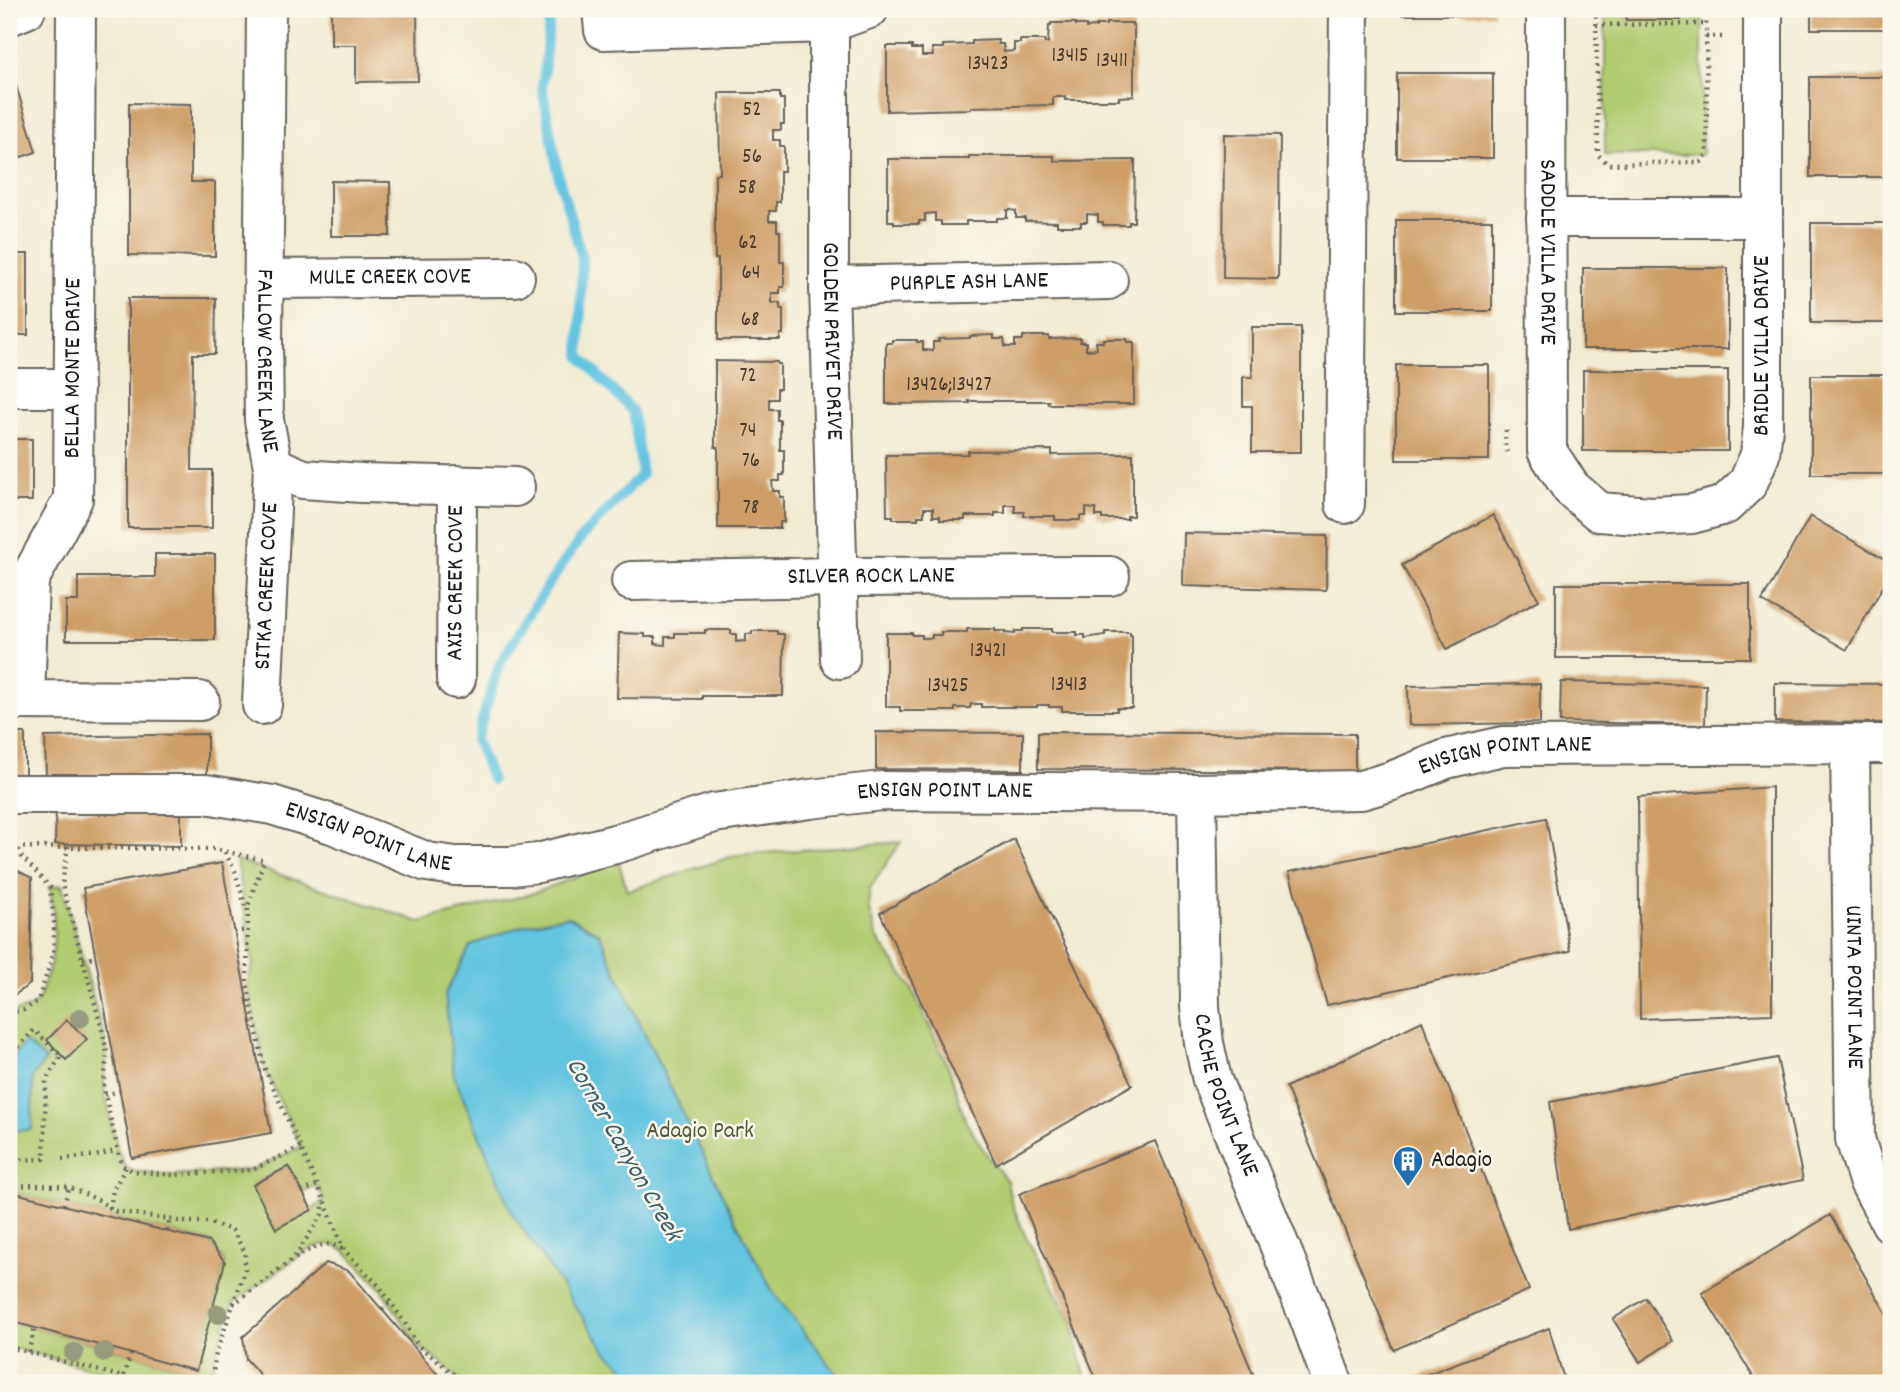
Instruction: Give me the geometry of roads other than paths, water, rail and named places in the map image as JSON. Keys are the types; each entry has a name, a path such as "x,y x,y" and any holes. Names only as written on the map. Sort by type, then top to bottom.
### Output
{"street":[{"path":"9,16 26,9"},
{"name":"BELLA MONTE DRIVE","path":"17,700 29,580 73,499 76,9"},
{"name":"FALLOW CREEK LANE","path":"266,9 264,419 272,466 303,479 515,487"},
{"path":"603,20 829,23 869,9"},
{"path":"1345,504 1349,9"},
{"name":"SADDLE VILLA DRIVE","path":"1546,9 1547,451 1572,488"},
{"name":"BRIDLE VILLA DRIVE","path":"1572,488 1599,512 1651,516 1692,514 1725,505 1748,483 1760,454 1763,427 1763,9"},
{"name":"GOLDEN PRIVET DRIVE","path":"829,23 829,286 840,659"},
{"path":"1546,218 1763,218"},
{"name":"MULE CREEK COVE","path":"264,279 515,277"},
{"name":"PURPLE ASH LANE","path":"829,286 1108,280"},
{"path":"9,388 74,388"},
{"name":"SITKA CREEK COVE","path":"262,705 272,466"},
{"name":"AXIS CREEK COVE","path":"456,679 457,485"},
{"name":"SILVER ROCK LANE","path":"631,581 837,576 1110,576"},
{"path":"17,700 200,701"},
{"name":"UINTA POINT LANE","path":"1850,744 1855,1139 1868,1180 1891,1223"},
{"name":"ENSIGN POINT LANE","path":"9,794 206,793 272,805 335,825 427,862 482,866 538,863 615,844 713,813 882,791 1197,793 1361,790 1446,760 1503,746 1891,744"},
{"name":"CACHE POINT LANE","path":"1197,793 1200,1007 1203,1043 1212,1080 1305,1307 1333,1383"}],"water":[{"path":"567,916 599,933 730,1210 773,1292 844,1383 641,1383 605,1350 512,1213 454,1076 445,994 471,945 524,925"},
{"path":"25,1042 46,1060 33,1076 32,1130 11,1131 9,1062"}],"waterway":[{"name":"Corner Canyon Creek","path":"492,780 476,740 499,665 544,591 581,538 642,474 633,412 580,356 582,258 559,178 542,87 551,9"}],"place":[{"name":"Adagio","path":"1408,1188"}],"park label":[{"name":"Adagio Park","path":"700,1132"}]}
